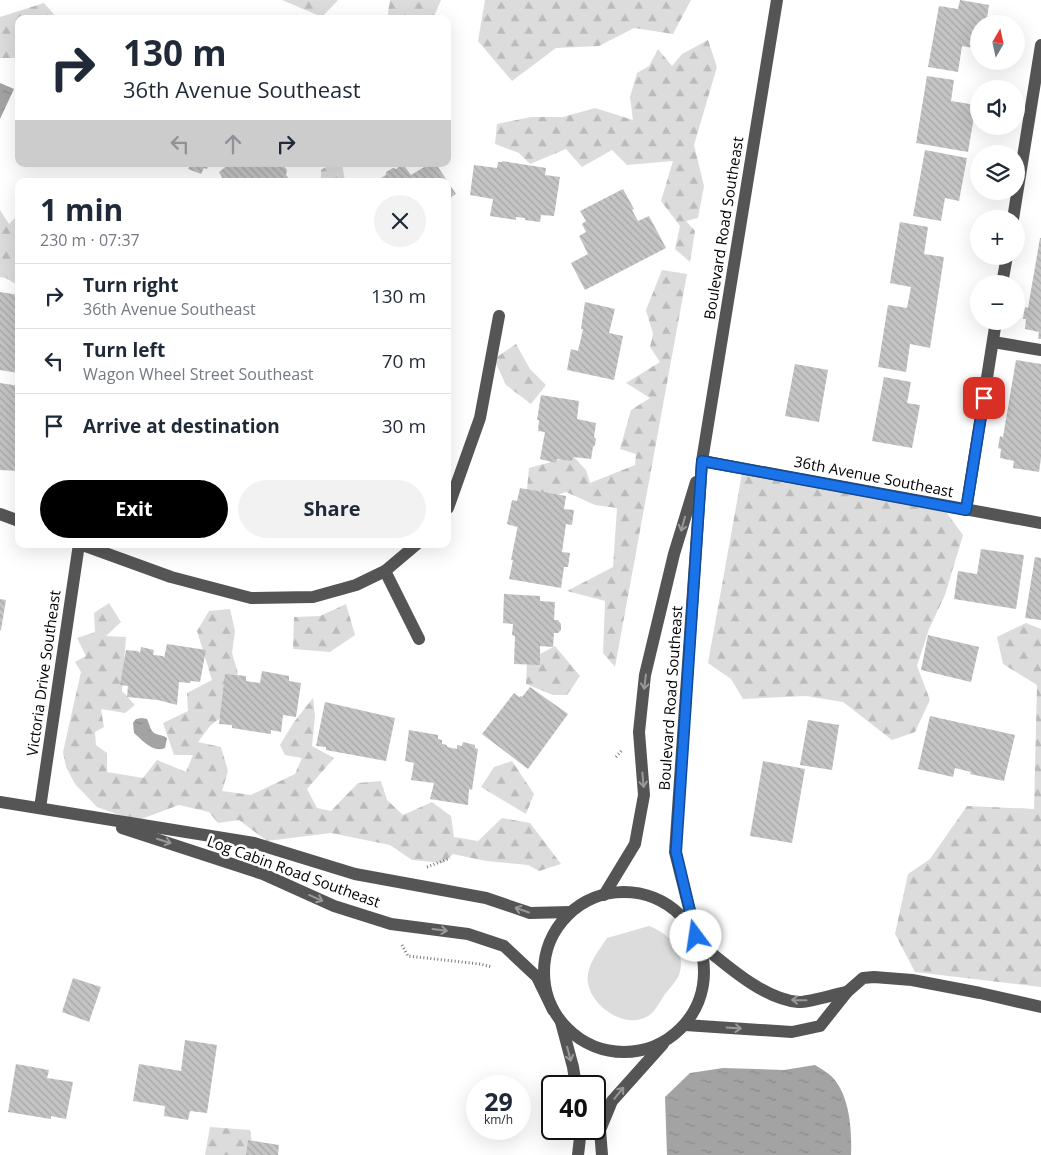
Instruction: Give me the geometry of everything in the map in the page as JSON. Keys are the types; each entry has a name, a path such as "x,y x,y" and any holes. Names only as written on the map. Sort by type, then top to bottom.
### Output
{"street":[{"name":"Boulevard Road Southeast","path":"698,939 676,852 702,461 777,0"},
{"path":"1014,210 1041,45"},
{"path":"451,500 480,418 499,316"},
{"path":"966,510 995,330"},
{"path":"993,342 1041,350"},
{"name":"Boulevard Road Southeast","path":"604,895 635,844 644,795 639,732 645,675 674,554 702,461"},
{"name":"36th Avenue Southeast","path":"702,461 1041,523"},
{"path":"0,514 15,520"},
{"name":"Victoria Drive Southeast","path":"40,808 78,548"},
{"path":"90,548 171,577 251,598 313,597 356,585 385,571 412,548"},
{"path":"385,571 419,639"},
{"name":"Log Cabin Road Southeast","path":"0,802 254,843 355,874 486,898 530,913 570,912"},
{"name":"Log Cabin Road Southeast","path":"84,815 263,874 334,906 391,924 468,934 504,946 537,977 553,1010"},
{"path":"664,1042 644,1050 620,1052 598,1048 578,1038 561,1022 553,1010 545,985 545,958 553,933 570,912 590,898 614,892 639,892 662,901 682,916 698,939 743,978 771,994 798,1002 847,992"},
{"path":"602,1155 600,1130 612,1101 664,1042 685,1025 696,1010 703,992 705,972 703,953 698,939"},
{"path":"685,1025 792,1032 820,1026 847,992 863,978 874,976 912,980 1041,1007"},
{"path":"561,1022 574,1075"},
{"path":"578,1155 580,1140"}],"path":[{"path":"391,924 408,956 492,967"}],"green space":[{"path":"282,0 338,0 324,15 317,15"},
{"path":"390,0 441,0 435,15 388,15"},
{"path":"485,0 691,0 673,34 634,28 599,46 556,48 512,81 478,41"},
{"path":"44,3 54,15 15,15 15,58 0,58 0,17"},
{"path":"708,40 717,67 694,145 704,186 698,218 686,221 695,231 690,262 675,249 680,226 661,201 673,161 627,165 612,150 582,167 566,149 530,164 519,153 495,144 497,124 531,117 563,117 595,108 633,120 630,97 637,73 649,66 658,49 672,66 682,54"},
{"path":"326,167 343,167 344,178 321,178 321,170"},
{"path":"0,210 9,224 15,218 15,284 0,277"},
{"path":"662,270 687,274 615,667 603,653 605,601 567,591 613,567 617,508 595,505 566,492 540,501 527,489 529,468 573,456 586,470 590,483 635,465 636,454 620,449 631,410 650,398 626,383 660,362 650,347 653,334 646,310"},
{"path":"516,344 530,369 546,385 531,404 506,385 494,359"},
{"path":"743,468 941,505 963,535 945,595 929,629 917,666 930,700 915,732 892,740 843,702 806,696 743,699 731,679 708,663"},
{"path":"109,603 121,622 106,636 126,637 122,691 135,705 125,713 101,709 104,727 95,732 96,745 107,753 107,772 143,778 157,760 186,772 193,755 174,755 163,723 188,711 187,693 212,680 197,631 209,611 230,609 235,631 232,653 238,673 229,690 228,712 210,726 198,742 221,747 228,771 222,791 251,795 295,774 302,758 285,755 280,745 294,722 313,698 315,716 312,746 334,758 307,789 317,808 331,811 358,783 381,781 387,800 403,815 432,802 451,816 454,837 478,841 502,818 530,823 561,864 539,871 528,865 486,861 453,854 443,863 412,860 390,845 331,833 267,841 239,820 218,823 209,812 179,805 136,821 97,807 75,784 66,767 63,752 81,672 75,662 86,656 77,638 95,632 94,613"},
{"path":"346,604 355,635 330,652 293,649 294,617 320,616"},
{"path":"1026,623 1041,629 1041,987 915,972 895,934 908,874 930,859 967,806 1034,809 1037,685 1003,664 997,637"},
{"path":"555,646 580,676 567,695 553,695 526,684 527,661"},
{"path":"512,761 534,794 526,814 481,787 494,767"},
{"path":"649,926 657,929 670,939 679,951 681,967 679,975 652,1013 645,1018 637,1020 621,1018 606,1011 595,999 588,982 590,967 607,938"},
{"path":"210,1127 250,1130 254,1155 205,1155"}],"water":[{"path":"0,83 14,89 0,119"},
{"path":"136,719 147,719 154,733 167,738 165,748 152,748 134,733 133,723"},
{"path":"815,1065 832,1077 844,1096 849,1115 851,1155 667,1155 665,1097 690,1073 723,1068 784,1070"}],"building":[{"path":"960,0 989,5 987,15 970,15 970,47 962,46 958,72 928,67 939,6 958,9"},
{"path":"927,76 954,80 951,101 970,104 971,135 968,152 916,143"},
{"path":"925,150 967,158 959,201 945,198 941,221 913,216"},
{"path":"498,162 546,168 545,175 560,177 554,216 541,215 540,222 525,220 525,218 516,217 516,220 490,216 493,199 470,195 474,165 497,168"},
{"path":"189,167 208,167 207,169 204,168 201,174 188,169"},
{"path":"225,167 284,167 288,178 222,178 219,172"},
{"path":"405,167 411,175 424,167 438,167 445,178 381,178 386,175 386,172 393,168"},
{"path":"451,186 456,194 451,197"},
{"path":"623,189 638,221 649,216 666,248 585,290 571,263 588,254 579,236 586,232 582,224 586,221 580,211"},
{"path":"900,222 928,227 924,254 944,257 930,348 910,344 906,372 878,367 888,305 907,308 911,287 890,283"},
{"path":"1041,238 1041,339 1038,339 1039,332 1025,329 1025,307 1028,308"},
{"path":"0,292 15,294 15,372 0,370"},
{"path":"585,302 615,309 609,333 623,336 614,380 567,370 571,349 578,351 583,329 581,329"},
{"path":"1016,360 1041,364 1041,458 1039,472 1013,468 1014,461 1000,458 1001,449 998,448 1000,436 1003,437"},
{"path":"795,364 828,370 819,422 785,416"},
{"path":"884,377 911,382 907,403 920,405 912,448 872,441"},
{"path":"0,383 15,385 15,471 0,470"},
{"path":"541,395 579,401 577,419 596,423 594,437 596,439 591,459 573,457 572,461 557,459 556,463 540,459 545,432 538,431 539,420 537,420"},
{"path":"520,488 566,496 564,509 574,510 572,525 566,524 562,552 570,553 568,567 564,567 561,588 509,579 518,525 517,527 507,524 512,500 517,501"},
{"path":"981,549 1024,555 1016,609 954,599 958,571 977,574"},
{"path":"1035,557 1041,558 1041,620 1025,618"},
{"path":"504,594 540,596 540,601 555,602 554,620 558,620 561,624 561,630 558,633 554,633 553,647 540,646 540,665 514,664 515,636 512,635 513,624 503,623"},
{"path":"0,599 6,600 1,630 0,630"},
{"path":"928,635 979,647 971,682 921,670"},
{"path":"167,644 206,650 200,682 179,682 177,705 158,700 127,697 128,686 120,685 126,650 138,651 140,653 141,647 154,650 153,655 163,656 164,658"},
{"path":"262,671 289,676 289,681 301,683 296,717 283,715 281,732 271,730 271,734 219,724 225,674 246,676 246,681 260,683"},
{"path":"530,687 568,714 528,769 482,734 514,693 522,697"},
{"path":"325,702 395,718 386,761 326,750 326,747 316,746"},
{"path":"930,716 1015,735 1004,781 970,774 971,772 955,768 953,777 918,769"},
{"path":"808,720 839,725 832,770 800,765"},
{"path":"409,730 438,735 438,739 442,740 442,744 447,745 447,747 457,749 457,745 462,746 463,742 475,745 475,748 478,749 472,790 469,789 468,805 430,799 434,783 411,780 414,763 405,761"},
{"path":"763,761 805,769 792,843 750,836"},
{"path":"73,978 101,987 89,1022 62,1012"},
{"path":"185,1040 217,1045 207,1113 190,1111 188,1120 164,1116 165,1106 133,1101 139,1064 181,1071"},
{"path":"16,1064 49,1070 47,1078 73,1082 66,1119 51,1116 51,1119 8,1112"},
{"path":"248,1140 279,1145 278,1155 246,1155"}],"route":[{"path":"696,936 676,852 702,461 966,510 984,398"}]}
